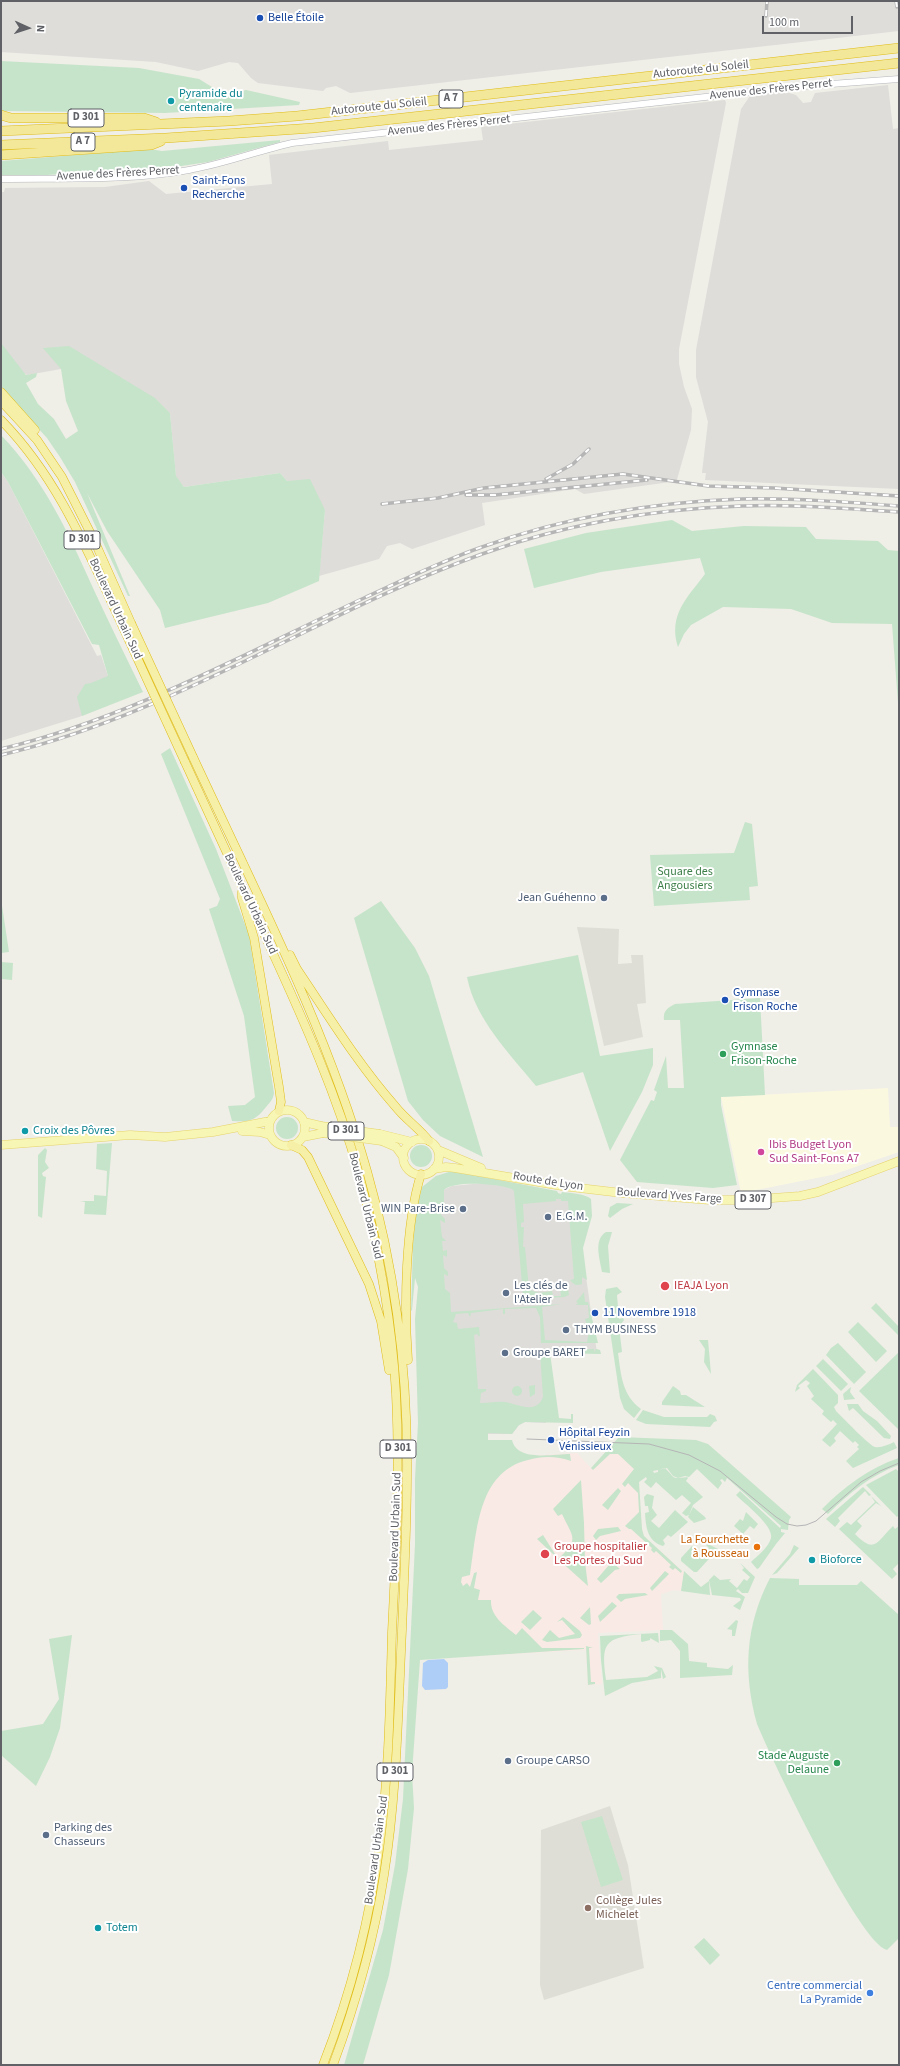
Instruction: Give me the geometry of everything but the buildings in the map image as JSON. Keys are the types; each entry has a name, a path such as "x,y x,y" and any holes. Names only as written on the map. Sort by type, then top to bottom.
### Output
{"highway":[{"name":"Autoroute du Soleil","path":"1,131 229,121 335,112 899,48"},
{"name":"Autoroute du Soleil","path":"1,145 166,138 313,128 899,63"},
{"path":"1,115 11,118"},
{"name":"D 301","path":"1,118 144,118 161,124"},
{"path":"1,155 151,145 166,138"},
{"path":"1,392 39,434 67,474 96,536 95,544"},
{"path":"1,401 37,440 55,465 77,503 95,544"},
{"name":"D 301","path":"1,409 26,435 48,463 67,493 95,544"},
{"name":"Boulevard Urbain Sud","path":"1,420 36,460 59,494 122,625 243,887 320,1061 341,1115 358,1172 373,1232 382,1277 390,1331 396,1391 398,1507 387,1745 380,1839 368,1916 356,1965 324,2065"},
{"name":"Boulevard Urbain Sud","path":"95,544 277,940 329,1058 368,1172 387,1252 394,1296 406,1402 408,1472 394,1788 389,1836 380,1896 367,1960 352,2012 333,2065"},
{"path":"243,887 242,898 254,938 279,1087 281,1102 279,1111"},
{"path":"277,940 284,944 297,969 371,1076 396,1108 419,1128 429,1141"},
{"path":"291,1145 302,1150 308,1157 369,1284 386,1345 390,1381 396,1391"},
{"path":"406,1402 409,1390 407,1335 409,1248 412,1212 421,1174"}],"main road":[{"path":"213,1132 270,1121 279,1111 285,1110 297,1113 304,1122 322,1130 412,1142 424,1139 429,1141 438,1150 438,1160 434,1169 421,1174 411,1171 396,1147 381,1138"},
{"path":"270,1121 270,1135"},
{"path":"302,1137 304,1122"},
{"path":"1,1145 90,1137 130,1135 165,1137 213,1132 251,1131 270,1135 279,1144 291,1145 302,1137 322,1130"},
{"path":"404,1158 406,1149 412,1142"},
{"name":"Route de Lyon","path":"438,1150 494,1173"},
{"name":"Boulevard Yves Farge","path":"601,1190 710,1200 773,1199 818,1192 899,1161"},
{"name":"Route de Lyon","path":"434,1169 446,1167 494,1173 539,1182 601,1190"}],"street":[{"name":"Avenue des Frères Perret","path":"1,179 130,176 176,172 218,164 264,149 292,143 811,85 899,79"}],"shaded area":[{"path":"1,1 899,1 899,31 350,93 336,86 326,88 323,91 258,83 251,78 238,63 229,62 198,71 156,62 1,52"},
{"path":"888,85 893,129 899,128 899,489 705,480 706,473 702,473 708,422 696,377 696,350 741,109 750,96 786,92 796,95 803,103 811,102 815,93"},
{"path":"725,100 726,103 679,349 679,364 684,387 692,409 691,430 676,483 670,482 584,494 575,489 482,503 485,525 412,549 400,543 387,546 379,559 319,576 325,510 287,481 280,473 184,487 176,477 170,413 61,369 27,375 1,357 1,192 4,192 5,188 105,187 149,181 166,194 272,184 269,155 388,141 389,150 483,140 481,127"},
{"path":"1,472 8,482 97,656 101,655 108,676 120,700 79,717 1,741"},
{"path":"577,927 619,929 618,964 632,963 631,955 643,955 646,1003 637,1004 643,1037 604,1046"},
{"path":"888,1088 890,1127 899,1127 899,1152 832,1175 741,1193 721,1097"},
{"path":"484,1183 572,1198 577,1277 586,1277 597,1353 543,1352 546,1423 525,1422 519,1425 512,1434 488,1434 488,1440 512,1440 470,1443 437,1335 440,1197 441,1191 452,1186"},
{"name":"Groupe hospitalier Les Portes du Sud","path":"637,1450 642,1529 644,1536 684,1572 681,1591 674,1590 661,1594 663,1630 598,1633 602,1684 588,1685 586,1650 420,1659 433,1462 577,1453 591,1468 606,1452"},
{"name":"Collège Jules Michelet","path":"610,1806 628,1865 644,1968 544,2000 540,1985 541,1830"}],"green space":[{"path":"1,61 139,68 199,79 225,95 246,90 300,102 299,105 165,113 1,111"},
{"path":"280,140 280,142 208,162 175,167 47,175 1,175 1,161 149,149 162,151"},
{"path":"1,343 26,375 37,373 36,377 26,383 38,404 54,419 66,439 78,431 66,401 61,369 43,348 69,346 155,398 170,413 176,476 184,487 280,473 287,481 310,479 325,510 319,581 268,603 165,628 160,610 107,531 87,493 130,596 128,596 75,482 60,457 47,438 1,388"},
{"path":"1,435 30,470 54,507 143,692 82,716 77,697 85,684 108,676 99,645 92,644 8,482 1,472"},
{"path":"672,520 692,531 744,526 806,527 816,539 878,541 888,550 899,551 899,716 892,624 832,623 791,609 723,607 691,625 684,634 678,647 675,625 677,616 686,599 705,574 700,558 601,572 534,588 524,549 586,533"},
{"path":"170,748 216,849 249,935 274,1093 271,1101 262,1112 252,1120 248,1121 232,1121 228,1106 245,1105 255,1097 244,1016 209,909 217,906 220,899 161,754"},
{"name":"Square des Angousiers","path":"745,822 752,824 758,886 749,887 750,900 654,906 650,855 734,853"},
{"path":"1,899 9,952 1,953"},
{"path":"381,901 415,948 429,976 483,1157 440,1136 423,1120 408,1101 354,918"},
{"path":"578,955 600,1056 653,1048 653,1065 642,1092 610,1151 583,1072 536,1086 485,1022 471,992 467,977"},
{"path":"1,962 13,963 12,980 1,979"},
{"path":"760,998 765,1095 721,1097 721,1105 737,1185 713,1188 637,1182 620,1160 651,1100 654,1101 657,1092 654,1090 666,1056 668,1088 684,1088 680,1020 664,1020 666,1010 675,1004"},
{"path":"287,1117 295,1120 298,1128 295,1136 287,1139 279,1136 276,1128 279,1120"},
{"path":"112,1143 106,1215 84,1214 85,1202 80,1201 94,1201 94,1195 106,1196 107,1171 96,1169 97,1144"},
{"path":"421,1145 429,1148 432,1156 429,1164 421,1167 413,1164 410,1156 413,1148"},
{"path":"45,1148 47,1150 45,1162 49,1168 42,1173 43,1176 46,1177 42,1218 38,1216 38,1155"},
{"path":"452,1171 557,1191 561,1194 562,1192 578,1194 591,1199 592,1216 583,1248 587,1280 582,1277 582,1284 578,1285 574,1284 570,1280 574,1279 568,1201 556,1199 556,1201 523,1204 524,1222 521,1223 521,1227 524,1227 523,1247 525,1247 529,1288 530,1290 539,1293 552,1291 553,1296 561,1296 560,1288 568,1289 569,1295 564,1297 531,1299 523,1296 514,1191 512,1189 477,1184 457,1185 450,1187 444,1190 444,1206 442,1204 441,1215 445,1219 445,1223 440,1220 442,1237 446,1241 442,1241 443,1251 447,1250 447,1257 443,1255 444,1268 448,1272 448,1276 444,1274 445,1289 450,1293 451,1312 562,1304 542,1307 545,1340 587,1342 589,1332 585,1319 589,1318 588,1305 576,1305 578,1303 576,1302 584,1292 585,1302 588,1302 598,1343 541,1343 540,1317 536,1308 505,1309 505,1314 503,1314 503,1309 471,1313 470,1317 468,1313 456,1314 453,1322 457,1323 458,1329 479,1327 480,1337 477,1334 474,1335 478,1389 486,1389 486,1391 481,1393 480,1403 505,1402 526,1407 536,1406 543,1397 540,1353 542,1350 594,1349 594,1352 596,1349 600,1350 601,1354 550,1353 559,1418 571,1419 571,1414 573,1414 573,1423 525,1422 519,1425 512,1434 488,1433 488,1440 512,1440 515,1447 528,1454 570,1454 571,1461 555,1457 544,1457 528,1460 511,1467 498,1477 482,1506 470,1575 462,1577 461,1582 463,1586 467,1583 470,1587 474,1573 477,1572 474,1588 480,1590 478,1600 491,1600 491,1606 496,1616 516,1635 522,1628 542,1648 584,1649 420,1660 412,1773 414,1808 408,1869 389,1975 363,2065 344,2065 383,1930 395,1865 403,1799 415,1544 415,1479 418,1423 415,1319 418,1287 415,1278 411,1311 413,1245 416,1212 422,1187 436,1176"},
{"path":"617,1203 633,1204 622,1209 610,1218 608,1216 610,1207"},
{"path":"606,1232 612,1232 608,1246 610,1273 602,1272 598,1250 598,1245 602,1235"},
{"path":"617,1287 622,1292 617,1295 619,1319 623,1318 624,1320 619,1327 622,1352 618,1353 622,1377 626,1391 641,1409 634,1418 624,1409 620,1398 605,1297 606,1289"},
{"path":"876,1303 899,1327 899,1336 871,1308"},
{"path":"858,1322 887,1351 876,1362 848,1332"},
{"path":"699,1340 708,1340 711,1374 704,1362 705,1349"},
{"path":"838,1343 866,1372 854,1384 826,1355 831,1348"},
{"path":"899,1352 899,1430 859,1391"},
{"path":"823,1359 848,1384 841,1391 816,1366"},
{"path":"813,1369 838,1395 838,1403 834,1407 836,1411 862,1437 875,1447 882,1447 894,1442 897,1448 853,1468 846,1461 859,1449 857,1447 859,1445 855,1441 853,1443 840,1431 834,1438 836,1441 830,1447 822,1440 837,1424 833,1420 831,1422 822,1414 824,1411 811,1399 814,1396 807,1386 810,1383 806,1380 798,1386 800,1388 795,1392 797,1385"},
{"path":"535,1385 535,1394 530,1397 529,1386"},
{"path":"517,1386 522,1391 517,1396 512,1391"},
{"path":"673,1386 680,1391 681,1395 686,1395 705,1407 662,1405 662,1402"},
{"path":"851,1387 850,1392 855,1399 844,1400 843,1394"},
{"path":"847,1404 858,1404 863,1411 877,1421 891,1436 890,1439 884,1438 853,1408 849,1411"},
{"path":"643,1410 664,1417 707,1417 710,1414 715,1416 717,1421 710,1427 646,1424 636,1420"},
{"path":"619,1437 696,1440 708,1444 791,1517 789,1520 788,1530 781,1529 781,1532 785,1533 757,1569 751,1562 768,1545 771,1538 771,1533 763,1521 736,1495 740,1491 780,1528 781,1526 727,1478 725,1482 722,1479 720,1480 722,1483 718,1489 697,1469 689,1477 685,1476 678,1478 687,1477 688,1478 686,1481 703,1497 693,1505 689,1515 686,1516 682,1513 691,1503 682,1495 676,1500 656,1482 651,1488 644,1482 647,1479 646,1477 639,1482 642,1529 644,1536 682,1571 681,1573 675,1568 673,1570 669,1567 671,1565 656,1551 654,1553 651,1550 652,1548 631,1529 625,1526 639,1512 638,1493 628,1483 625,1487 622,1484 634,1469 618,1454 610,1454 593,1470 591,1468"},
{"path":"899,1458 899,1465 879,1474 861,1485 828,1514 822,1509 849,1485 868,1472"},
{"path":"896,1469 899,1472 899,1515 897,1517 866,1485"},
{"path":"581,1480 585,1562 588,1586 558,1559 569,1547 572,1542 572,1538 562,1514 558,1516 553,1509"},
{"path":"863,1487 871,1495 869,1496 865,1491 838,1518 840,1521 835,1527 826,1519"},
{"path":"618,1488 621,1491 608,1510 602,1505"},
{"path":"647,1494 654,1496 652,1508 657,1515 651,1521 659,1528 675,1510 688,1522 671,1537 668,1535 663,1540 665,1544 663,1546 654,1541 648,1533 645,1513 649,1512 648,1506 645,1506 644,1497"},
{"path":"871,1496 881,1506 876,1503 857,1521 862,1526 855,1534 867,1544 871,1545 879,1541 893,1526 895,1529 899,1526 899,1563 893,1569 897,1574 892,1579 839,1529 847,1522 851,1525 875,1502"},
{"path":"693,1507 706,1519 694,1523 688,1517"},
{"path":"746,1512 758,1524 754,1529 750,1526 743,1534 734,1526 740,1519 743,1521"},
{"path":"618,1527 621,1531 600,1536 596,1540 593,1536 598,1529"},
{"path":"543,1535 555,1554 554,1555 537,1539"},
{"path":"708,1544 718,1549 697,1572 694,1572 681,1561 681,1558 692,1546 703,1555 709,1548 706,1545"},
{"path":"794,1545 799,1548 777,1573 772,1575 790,1554"},
{"path":"740,1563 755,1577 748,1593 742,1593 738,1589 736,1591 745,1597 740,1610 733,1606 741,1600 740,1598 712,1595 709,1580 714,1575 720,1580 731,1579 729,1581 737,1588 744,1579 747,1581 750,1577 742,1570 744,1568"},
{"path":"614,1564 620,1569 615,1570 601,1583 597,1579 609,1565"},
{"path":"665,1571 669,1574 652,1591 650,1588"},
{"path":"684,1571 701,1587 709,1581 710,1595 681,1591"},
{"name":"Stade Auguste Delaune","path":"770,1578 799,1579 799,1585 857,1585 861,1581 899,1615 899,1938 887,1950 874,1940 857,1917 837,1884 779,1773 757,1724 748,1668 749,1650 755,1614"},
{"path":"645,1593 648,1595 625,1599 621,1602 616,1597 619,1594"},
{"path":"612,1602 617,1606 600,1622 598,1616"},
{"path":"590,1607 591,1624 589,1625 580,1618"},
{"path":"533,1610 542,1618 530,1630 521,1622"},
{"path":"563,1617 580,1631 582,1635 580,1638 547,1642 542,1640 550,1630 559,1638 575,1634 562,1620 557,1622"},
{"path":"736,1620 738,1621 735,1636 732,1636 732,1630 727,1629"},
{"path":"660,1630 672,1630 688,1644 689,1661 707,1663 707,1667 728,1669 733,1665 732,1675 680,1678 680,1651 671,1640 660,1641"},
{"path":"658,1633 659,1643 650,1638 650,1640 642,1642 641,1634 619,1638 612,1641 605,1650 604,1658 606,1680 647,1677 658,1671 654,1666 662,1668 666,1677 663,1679 661,1669 661,1678 632,1683 605,1696 600,1636"},
{"path":"72,1635 60,1728 50,1757 36,1786 1,1755 1,1731 43,1724 59,1699 49,1639"},
{"path":"586,1646 593,1648 589,1648 591,1682 595,1682 595,1684 588,1685"},
{"path":"602,1816 623,1880 601,1887 581,1822"},
{"path":"704,1938 720,1955 710,1965 694,1947"}],"water":[{"path":"444,1659 448,1663 448,1687 446,1689 425,1690 422,1686 423,1663 428,1660"}],"tram line":[{"path":"527,1439 649,1444 689,1455 720,1471 776,1517 787,1524 797,1526 806,1525 816,1521 861,1482 880,1471 899,1463"}],"railway":[{"path":"766,16 767,1"},
{"path":"896,1 897,7"},
{"path":"546,479 573,464 589,449"},
{"path":"382,504 438,498 484,488 623,474 708,486 774,488 899,496"},
{"path":"466,495 495,495 647,480"},
{"path":"1,749 49,736 141,702 231,662 364,598 467,552 545,527 578,519 643,508 742,499 782,499 899,506"},
{"path":"1,755 64,737 125,715 244,662 421,578 482,554 545,534 610,520 709,508 782,506 899,512"}],"place":[{"name":"Belle Étoile","path":"260,18"},
{"name":"Pyramide du centenaire","path":"171,101"},
{"name":"Saint-Fons Recherche","path":"184,188"},
{"name":"Jean Guéhenno","path":"604,898"},
{"name":"Gymnase Frison Roche","path":"725,1000"},
{"name":"Gymnase Frison-Roche","path":"723,1054"},
{"name":"Croix des Pôvres","path":"25,1131"},
{"name":"Ibis Budget Lyon Sud Saint-Fons A7","path":"761,1152"},
{"name":"WIN Pare-Brise","path":"463,1209"},
{"name":"E.G.M.","path":"548,1217"},
{"name":"IEAJA Lyon","path":"665,1286"},
{"name":"Les clés de l'Atelier","path":"506,1293"},
{"name":"11 Novembre 1918","path":"595,1313"},
{"name":"THYM BUSINESS","path":"566,1330"},
{"name":"Groupe BARET","path":"505,1353"},
{"name":"Hôpital Feyzin Vénissieux","path":"551,1440"},
{"name":"La Fourchette à Rousseau","path":"757,1547"},
{"name":"Groupe hospitalier Les Portes du Sud","path":"545,1554"},
{"name":"Bioforce","path":"812,1560"},
{"name":"Groupe CARSO","path":"508,1761"},
{"name":"Stade Auguste Delaune","path":"837,1763"},
{"name":"Parking des Chasseurs","path":"46,1835"},
{"name":"Collège Jules Michelet","path":"588,1908"},
{"name":"Totem","path":"98,1928"},
{"name":"Centre commercial La Pyramide","path":"870,1993"}]}
